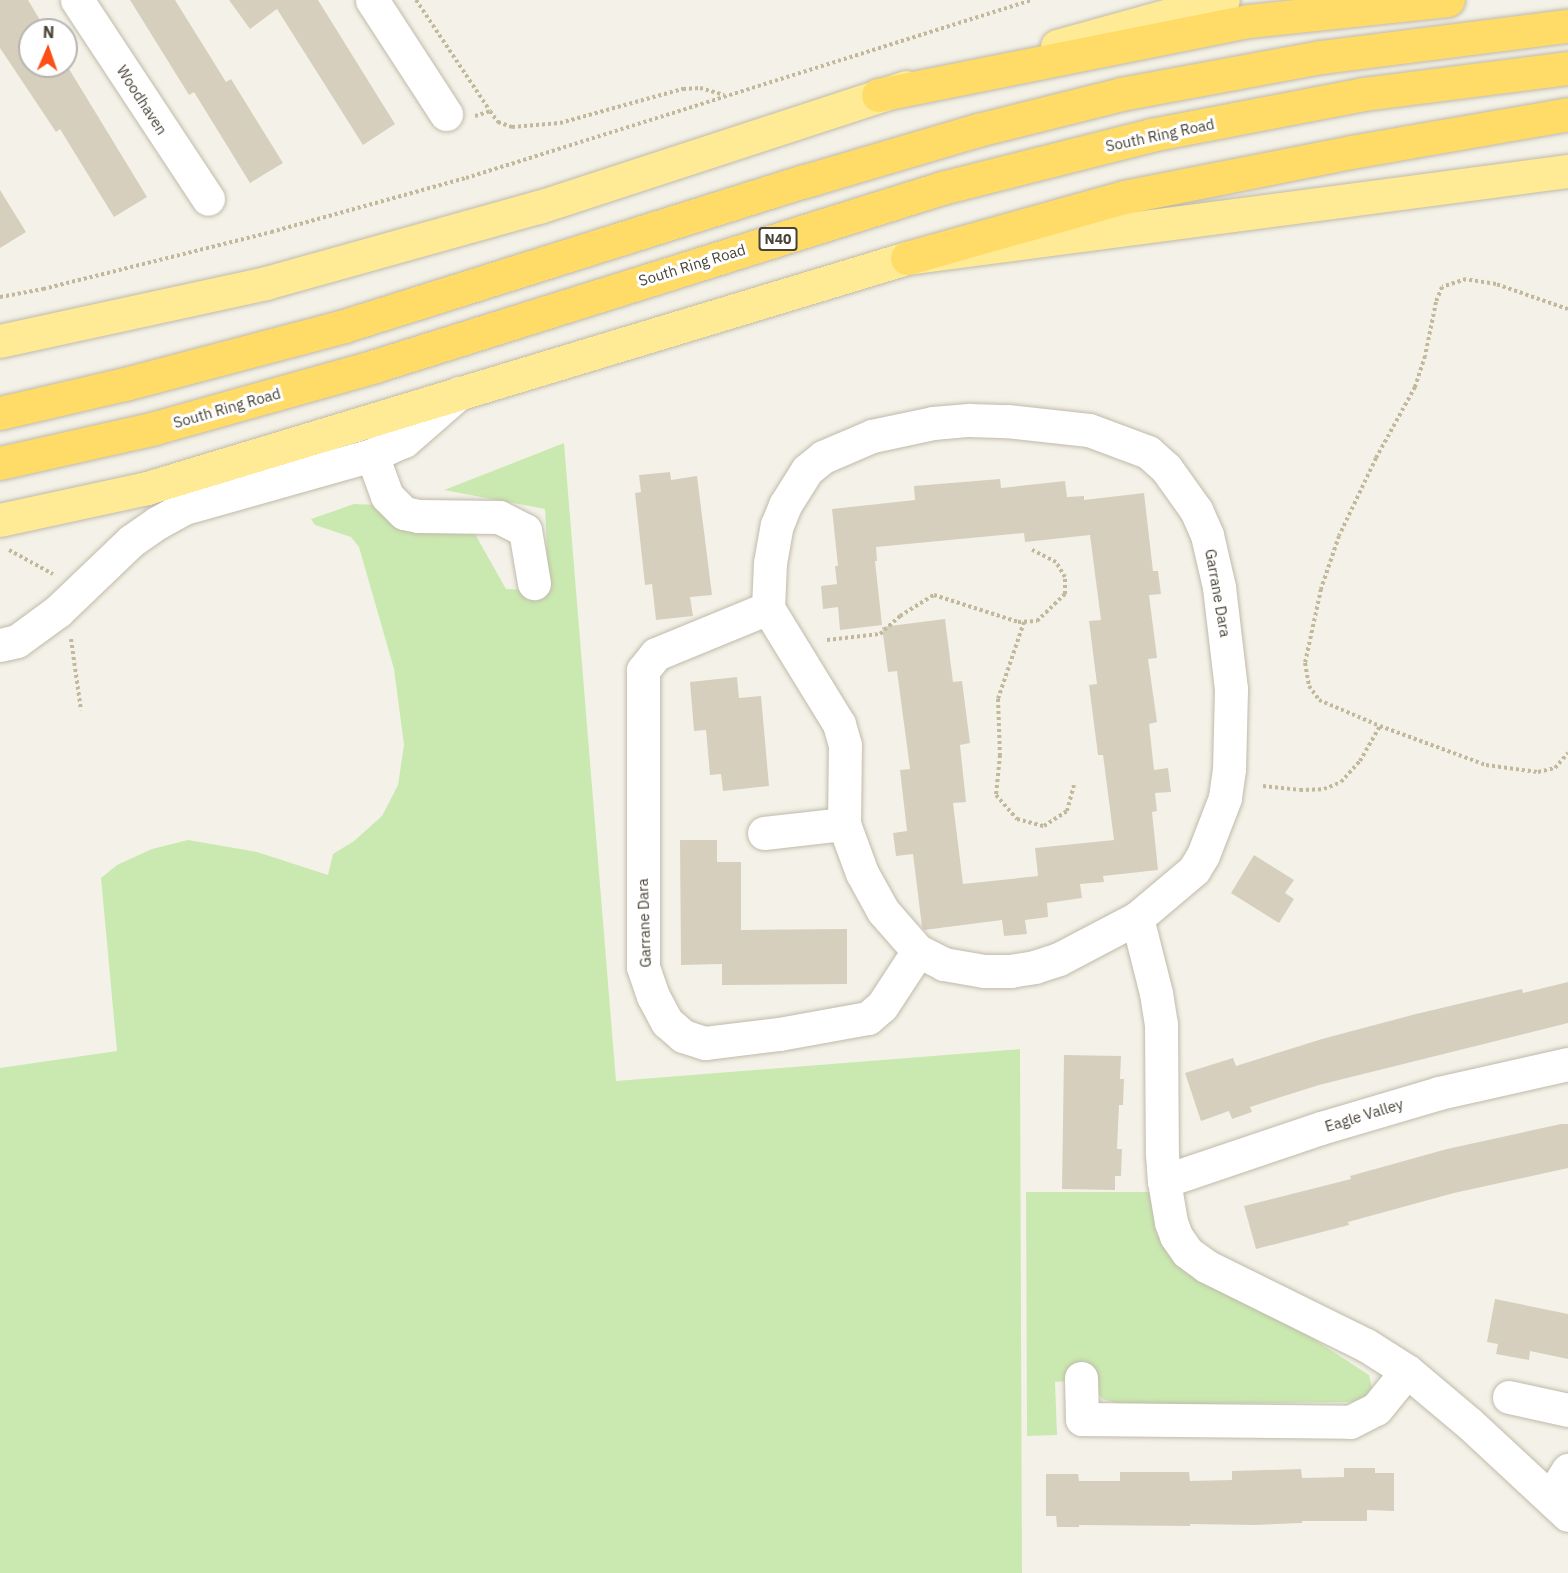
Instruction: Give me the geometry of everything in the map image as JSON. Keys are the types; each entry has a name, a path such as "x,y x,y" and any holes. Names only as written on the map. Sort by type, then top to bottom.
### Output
{"highway":[{"path":"878,95 1248,21 1448,0"},
{"path":"0,413 125,384 344,326 824,175 978,130 1121,94 1321,57 1568,26"},
{"name":"South Ring Road","path":"0,463 155,428 353,372 942,188 1151,135 1363,94 1568,68"},
{"path":"907,258 1124,197 1351,152 1568,114"}],"main road":[{"path":"0,341 266,283 539,207 878,95 1223,0"},
{"path":"0,520 147,488 907,258 1568,171"}],"street":[{"name":"Woodhaven","path":"77,0 208,200"},
{"path":"372,0 446,114"},
{"path":"0,645 17,640 51,617 131,541 184,508 372,455 404,441 459,393"},
{"name":"Garrane Dara","path":"998,421 1089,430 1148,452 1166,468 1196,510 1212,552 1232,688 1231,740 1225,798 1203,855 1181,884 1137,918 1059,959 1019,970 984,971 944,964 918,951 899,932 872,892 852,849 844,824 845,745 839,724 768,608 771,554 777,525 785,505 807,470 823,457 842,447 872,436 933,423 998,421"},
{"path":"372,455 387,496 404,513 428,517 500,517 525,530 534,583"},
{"name":"Garrane Dara","path":"768,608 656,654 643,670 643,967 653,996 667,1022 683,1036 705,1043 801,1030 868,1018 882,1006 918,951"},
{"path":"764,833 844,824"},
{"path":"1137,918 1156,993 1161,1024 1164,1181 1176,1236 1187,1252 1206,1266 1366,1345 1407,1371 1562,1494"},
{"name":"Eagle Valley","path":"1164,1181 1321,1128 1439,1093 1568,1065"},
{"path":"1081,1378 1082,1419 1350,1422 1376,1409 1407,1371"},
{"path":"1509,1397 1568,1410"}],"path":[{"path":"416,0 498,122 512,127 560,123 683,89 700,88 724,95"},
{"path":"0,297 43,289 271,232 420,190 1032,0"},
{"path":"446,114 455,119 469,118 490,111"},
{"path":"1568,309 1496,284 1466,279 1442,287 1436,302 1425,357 1415,387 1376,458 1339,536 1321,589 1305,663 1309,686 1319,700 1380,726 1486,765 1538,772 1555,768 1568,753"},
{"path":"827,640 880,634 900,616 934,595 1018,622 1037,621 1065,594 1065,577 1056,562 1032,550"},
{"path":"1024,621 998,699 1000,755 996,795 1017,819 1044,826 1067,811 1074,784"},
{"path":"1263,786 1300,790 1324,789 1341,782 1360,761 1380,726"}],"green space":[{"path":"564,443 616,1081 1020,1049 1022,1573 0,1573 0,1068 117,1051 101,878 117,865 152,849 188,840 257,852 328,875 333,854 354,841 382,816 398,785 404,745 394,669 359,547 351,537 315,525 311,519 354,504 378,505 401,524 475,534 506,589 549,591 545,509 444,490"},
{"path":"1026,1192 1150,1192 1156,1232 1172,1260 1306,1334 1369,1375 1372,1388 1367,1396 1352,1402 1124,1405 1102,1399 1097,1379 1055,1382 1057,1435 1027,1436"}],"building":[{"path":"0,0 28,0 39,18 18,18 18,75 0,48"},
{"path":"130,0 175,0 226,82 231,79 283,163 250,183 194,92 189,95"},
{"path":"229,0 318,0 395,124 363,145 277,9 250,29"},
{"path":"20,78 75,78 147,197 114,217 60,129 56,132"},
{"path":"0,190 26,232 0,248"},
{"path":"670,472 671,480 697,476 712,595 690,597 693,616 656,620 652,584 645,585 635,493 641,492 639,475"},
{"path":"1000,479 1001,488 1065,481 1067,497 1084,496 1084,500 1144,493 1153,571 1158,571 1161,594 1149,595 1157,658 1148,659 1157,722 1149,724 1154,770 1168,768 1171,792 1155,793 1157,811 1152,812 1158,870 1103,876 1104,882 1080,884 1082,898 1047,903 1048,917 1025,920 1027,934 1004,936 1002,920 924,930 913,854 896,856 893,833 907,831 900,770 910,769 897,671 888,672 882,627 945,619 953,682 962,681 970,743 960,745 966,802 953,803 963,884 1038,876 1035,848 1114,840 1103,755 1098,755 1089,685 1097,684 1089,621 1101,620 1090,535 1025,542 1024,533 876,547 877,561 875,561 882,625 840,630 838,607 823,609 821,586 837,584 835,566 838,566 832,509 915,500 914,486"},
{"path":"737,677 739,698 761,696 769,786 723,791 721,774 710,775 706,730 694,731 690,682"},
{"path":"680,840 717,840 717,862 741,862 741,930 847,929 847,984 722,985 722,964 681,965"},
{"path":"1254,855 1294,880 1285,893 1294,899 1279,923 1231,893"},
{"path":"1568,982 1568,1023 1319,1085 1250,1107 1252,1112 1232,1119 1229,1111 1201,1121 1185,1073 1233,1058 1236,1066 1322,1039 1416,1014 1522,989 1523,993"},
{"path":"1064,1055 1121,1056 1120,1079 1124,1079 1123,1105 1119,1105 1117,1149 1122,1149 1121,1176 1115,1176 1115,1190 1062,1189"},
{"path":"1568,1124 1568,1168 1454,1193 1348,1222 1349,1225 1256,1249 1244,1206 1351,1179 1350,1176 1447,1149"},
{"path":"1495,1299 1568,1314 1568,1359 1530,1351 1529,1360 1496,1354 1498,1344 1487,1342"},
{"path":"1344,1468 1375,1468 1375,1473 1394,1473 1394,1511 1367,1510 1367,1521 1302,1521 1302,1523 1255,1525 1190,1524 1190,1526 1079,1525 1079,1527 1057,1527 1056,1516 1046,1516 1046,1474 1078,1474 1079,1481 1120,1481 1120,1472 1189,1472 1190,1481 1232,1480 1232,1471 1301,1469 1302,1478 1344,1477"}]}
